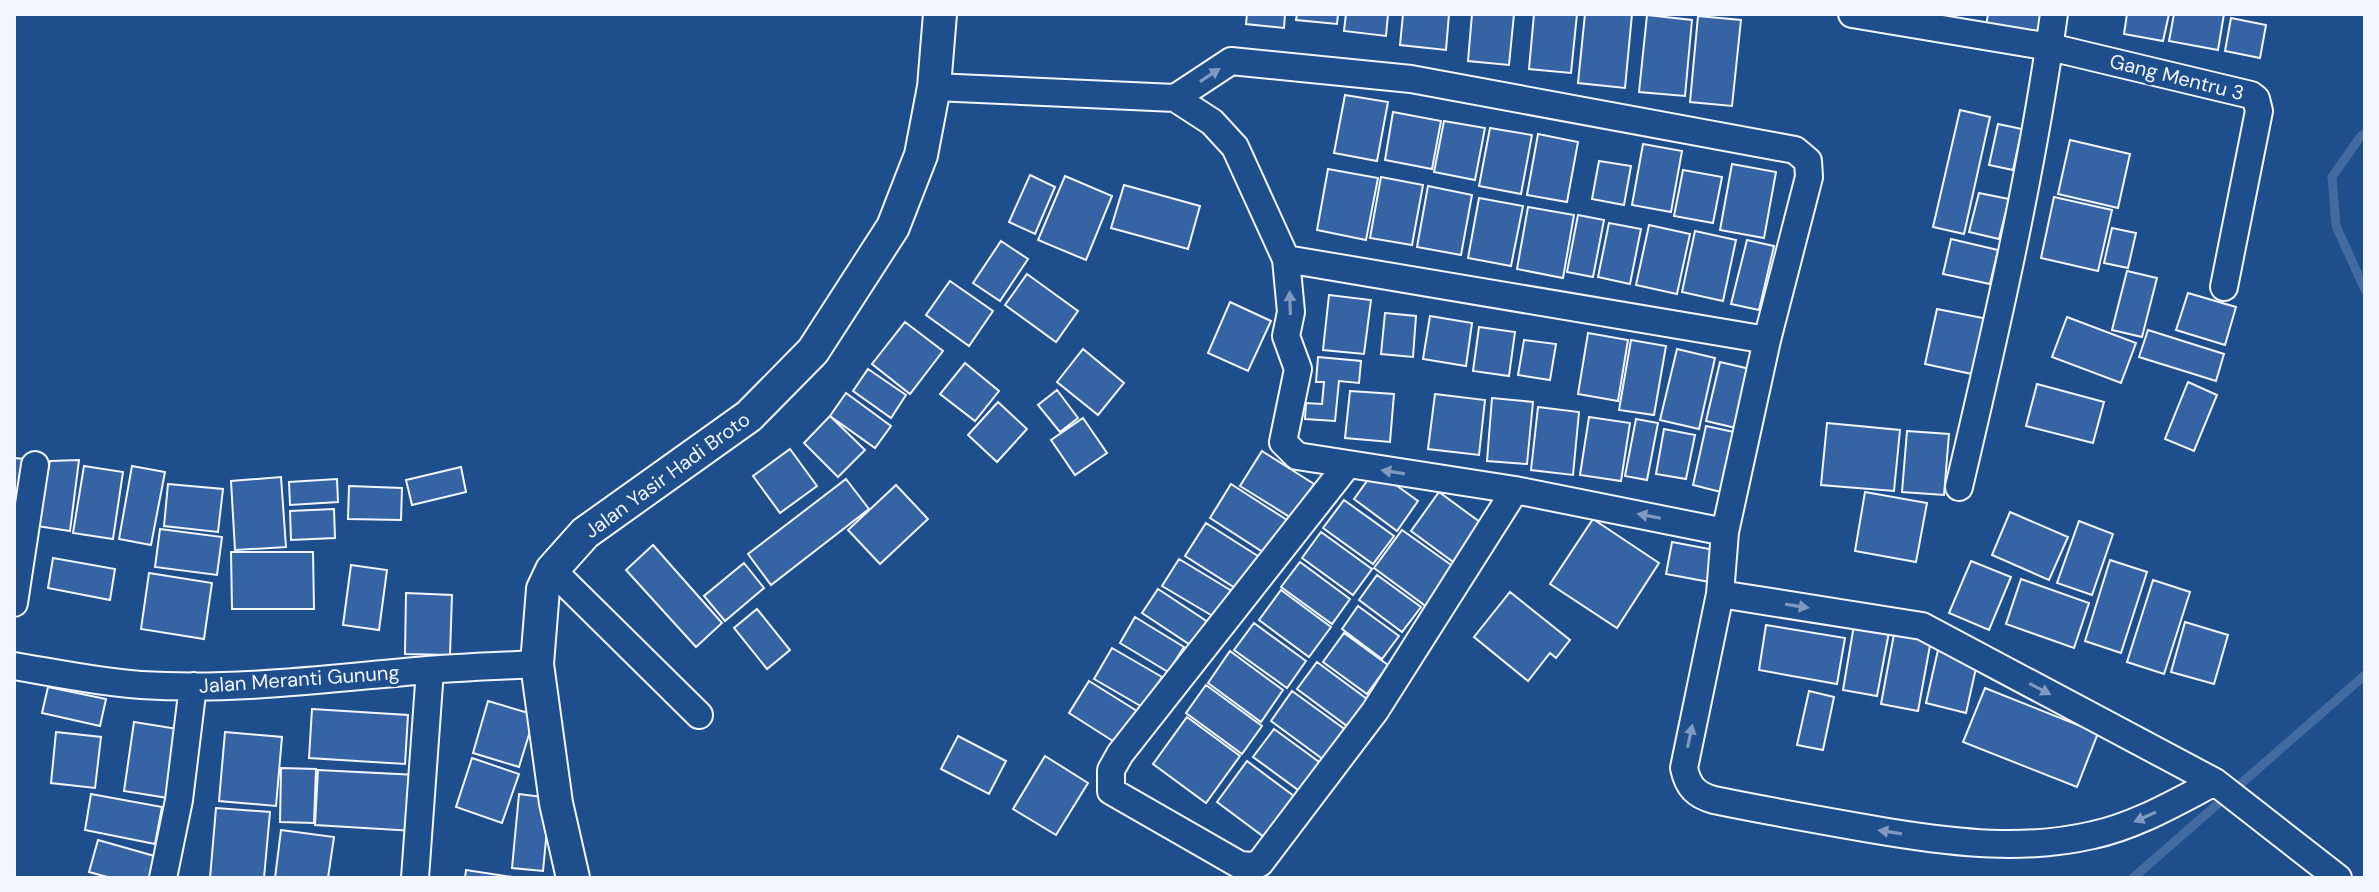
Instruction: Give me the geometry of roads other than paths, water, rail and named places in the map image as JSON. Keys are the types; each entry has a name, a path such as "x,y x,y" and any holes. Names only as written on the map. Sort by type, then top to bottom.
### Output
{"street":[{"name":"Jalan Yasir Hadi Broto","path":"573,878 556,803 537,664 543,589 552,570 585,533 749,416 813,351 893,227 921,155 934,87 940,14"},
{"path":"1852,14 2050,47"},
{"path":"1959,487 1995,338 2034,144 2054,14"},
{"name":"Gang Mentru 3","path":"2050,47 2223,86 2245,92 2256,99 2259,111 2224,287"},
{"path":"1175,98 1231,61 1411,79 1795,150 1808,161 1809,177 1767,340 1725,532 1720,594 1684,768 1686,779 1699,795 1834,824 1948,842 2050,844 2096,835 2129,824 2219,786"},
{"path":"934,87 1175,98 1212,122 1235,147 1286,259 1291,312 1286,336 1298,369 1283,442 1297,456 1515,490 1725,532"},
{"path":"1286,259 1767,340"},
{"path":"1348,464 1120,754 1111,770 1111,791 1240,865 1260,863 1375,711 1515,490"},
{"path":"14,603 35,465"},
{"path":"552,570 699,715"},
{"path":"1720,594 1922,626 2219,786 2338,878"},
{"name":"Jalan Meranti Gunung","path":"14,666 141,685 193,686 299,683 430,670 537,664"},
{"path":"415,878 430,670"},
{"path":"163,878 179,800 193,686"}],"waterway":[{"path":"2365,134 2332,177 2336,226 2365,290"},
{"path":"2133,878 2365,675"}]}
